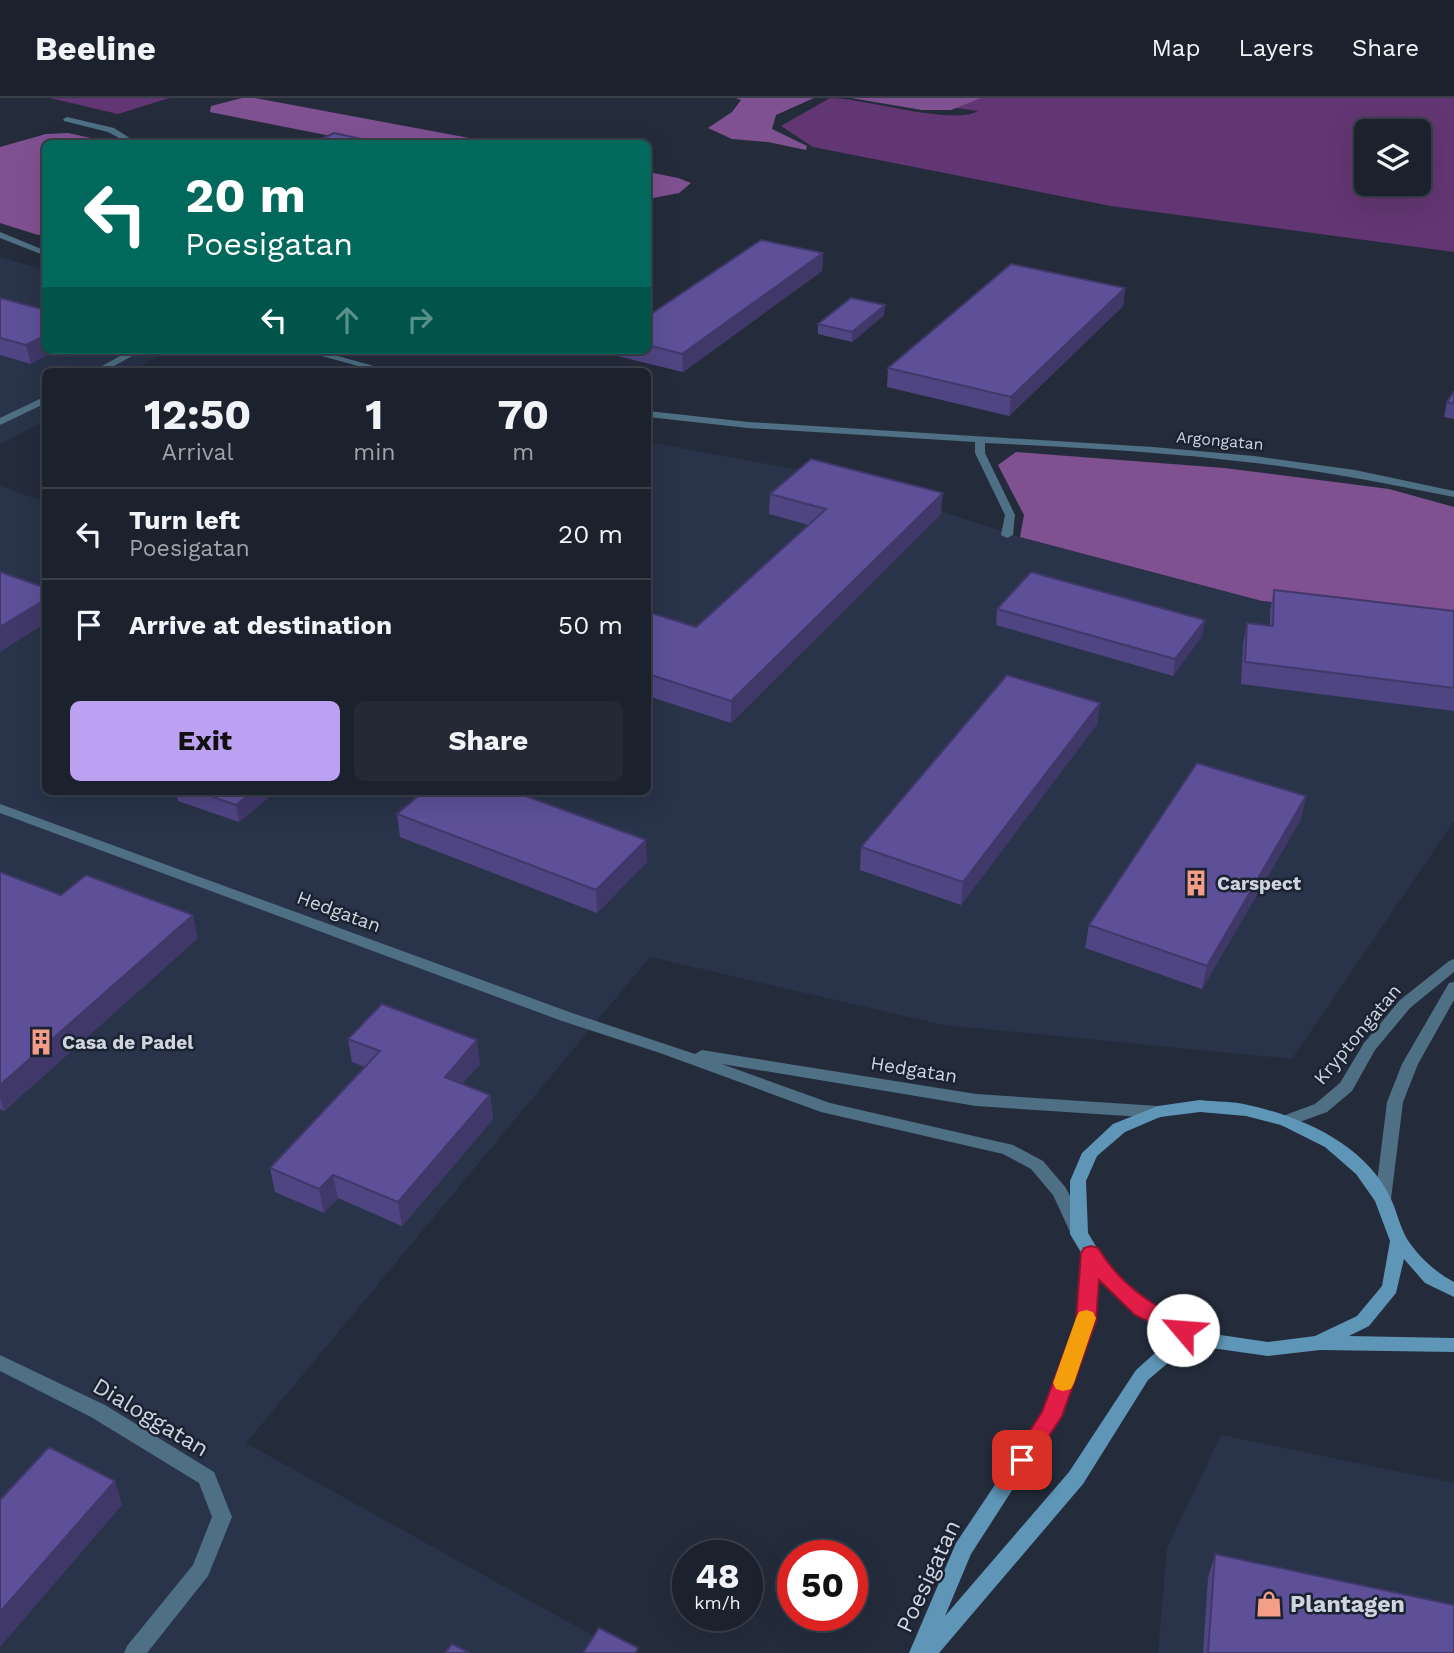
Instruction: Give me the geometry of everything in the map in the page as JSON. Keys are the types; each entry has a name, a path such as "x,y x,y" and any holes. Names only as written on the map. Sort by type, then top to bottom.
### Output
{"main road":[{"path":"1454,1290 1431,1278 1399,1241 1383,1199 1362,1170 1331,1143 1286,1121 1246,1110 1200,1106 1158,1112 1118,1128 1090,1153 1078,1181 1079,1234 1101,1270 1143,1309 1203,1340 1268,1349 1318,1343 1454,1345"},
{"path":"1318,1343 1363,1321 1390,1288 1399,1241"},
{"name":"Poesigatan","path":"919,1653 963,1549 1051,1416 1086,1321 1091,1253"},
{"name":"Poesigatan","path":"926,1653 1076,1478 1142,1375 1170,1350 1203,1340"}],"street":[{"path":"67,119 111,131 128,140"},
{"path":"0,235 42,253"},
{"path":"104,368 130,354"},
{"path":"321,354 375,368"},
{"path":"0,422 42,401"},
{"name":"Argongatan","path":"651,414 771,426 1263,460 1374,477 1454,494"},
{"path":"980,439 980,453 1010,515 1007,535"},
{"name":"Hedgatan","path":"0,808 567,1017 665,1049 827,1108 1007,1149 1037,1165 1060,1192 1079,1234"},
{"name":"Kryptongatan","path":"1286,1121 1321,1108 1346,1087 1369,1047 1405,1004 1454,964"},
{"path":"1383,1199 1395,1102 1410,1064 1454,987"},
{"name":"Hedgatan","path":"665,1049 976,1100 1158,1112"},
{"name":"Dialoggatan","path":"0,1362 97,1411 207,1478 222,1517 201,1570 134,1653"}],"shaded area":[{"path":"50,98 169,98 118,114"},
{"path":"242,98 255,98 480,140 351,140 210,112 211,106"},
{"path":"736,98 814,98 776,115 772,129 807,146 806,150 768,142 732,139 708,128 732,112 741,100"},
{"path":"830,98 929,113 966,115 978,111 885,98 1454,98 1454,252 1111,206 813,147 781,126"},
{"path":"851,98 981,98 951,110 922,110"},
{"path":"68,133 100,140 42,140 42,234 38,235 0,223 0,147 46,134"},
{"path":"651,173 691,183 679,193 651,198"},
{"path":"0,257 42,269 42,354 162,354 137,368 42,368 42,422 0,445"},
{"path":"651,443 832,476 1020,537 1262,601 1454,618 1454,821 1292,1059 943,1025 650,957 246,1443 624,1653 0,1653 0,486 42,501 42,795 651,795"},
{"path":"1016,452 1224,468 1389,489 1454,507 1454,618 1262,601 1020,537 1024,515 998,465"},
{"path":"1221,1435 1454,1483 1454,1653 1158,1653 1167,1548"}],"building":[{"path":"334,133 366,140 319,140"},
{"path":"761,240 823,253 682,354 651,346 651,314"},
{"path":"1011,264 1125,288 1011,397 888,368"},
{"path":"0,298 42,309 42,337 26,345 0,338"},
{"path":"851,298 885,305 852,332 818,324"},
{"path":"1454,392 1454,404 1447,402"},
{"path":"811,459 943,493 731,701 651,675 651,613 696,627 826,509 770,494"},
{"path":"0,572 42,587 42,601 0,627"},
{"path":"1031,572 1205,620 1175,659 997,609"},
{"path":"1274,590 1454,611 1454,688 1245,662 1247,623 1273,626"},
{"path":"1007,675 1100,703 963,882 861,847"},
{"name":"Carspect","path":"1197,763 1306,796 1207,966 1089,925"},
{"path":"207,795 248,795 236,805"},
{"path":"419,795 523,795 646,840 596,890 397,814"},
{"name":"Casa de Padel","path":"0,872 61,895 86,875 193,915 0,1085"},
{"path":"382,1004 477,1040 445,1077 490,1095 398,1202 333,1175 319,1189 270,1168 380,1051 348,1039"},
{"path":"49,1447 115,1481 0,1612 0,1500"},
{"name":"Plantagen","path":"1215,1554 1454,1605 1454,1653 1208,1653"},
{"path":"599,1628 638,1648 635,1653 583,1653"},
{"path":"452,1644 470,1653 445,1653"}],"slow traffic":[{"path":"1063,1383 1086,1318"}],"place":[{"name":"Carspect","path":"1196,883"},
{"name":"Casa de Padel","path":"41,1042"},
{"name":"Plantagen","path":"1269,1604"}],"route":[{"path":"1022,1460 1051,1416 1086,1321 1091,1253 1101,1270 1143,1309 1183,1330"}]}
